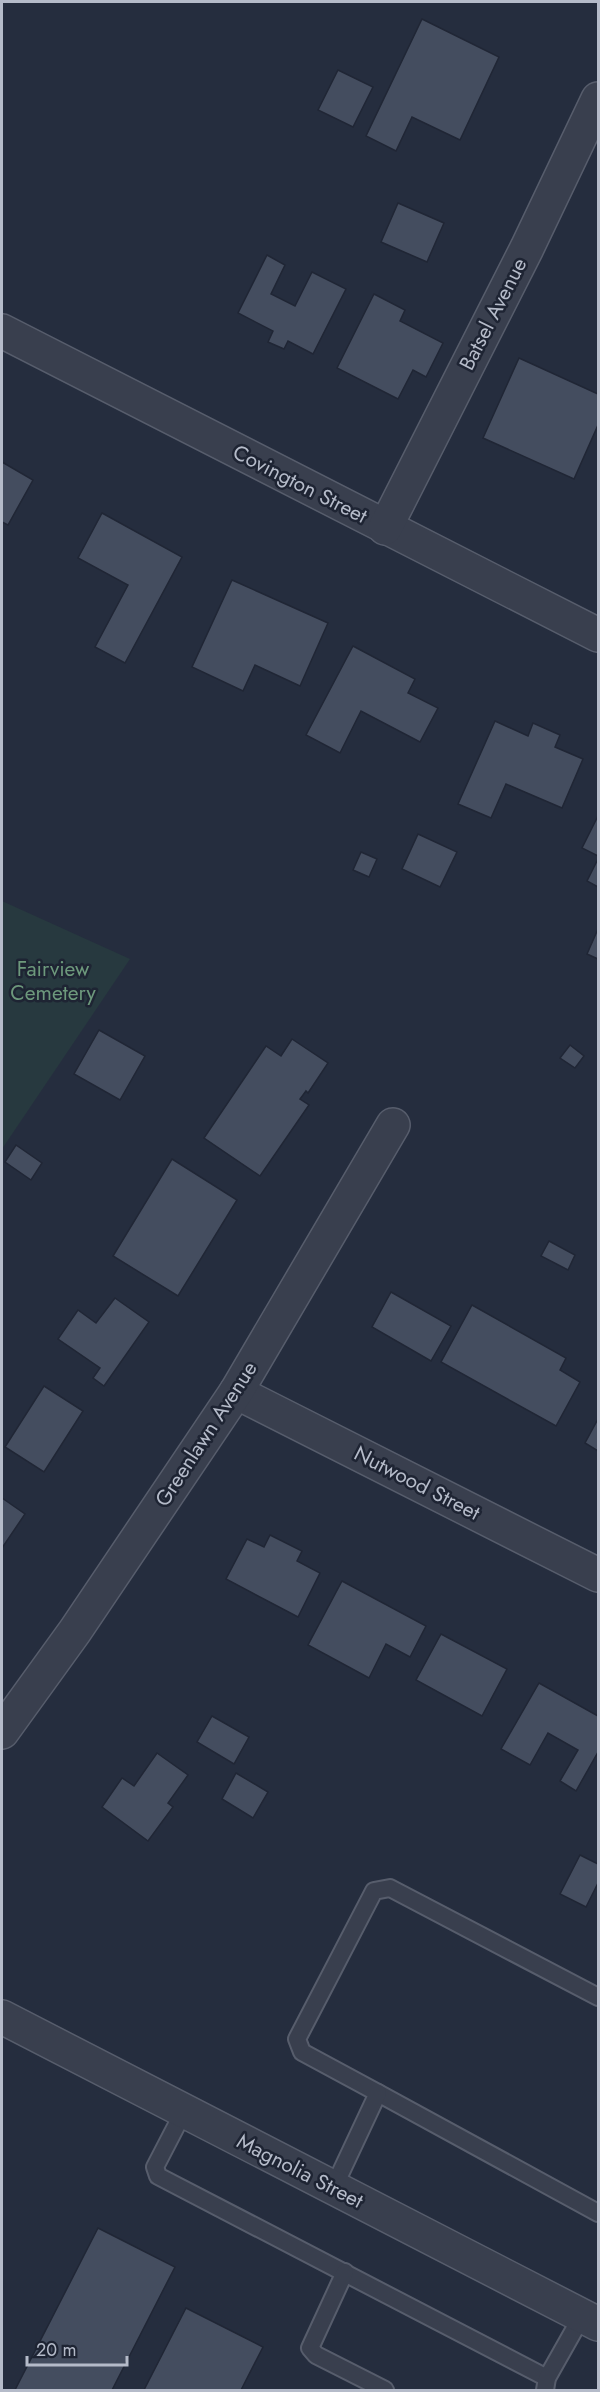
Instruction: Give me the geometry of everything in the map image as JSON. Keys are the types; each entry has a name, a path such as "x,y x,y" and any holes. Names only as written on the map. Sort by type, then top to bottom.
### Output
{"street":[{"name":"Batsel Avenue","path":"385,528 527,248 598,99"},
{"name":"Covington Street","path":"2,331 598,635"},
{"name":"Greenlawn Avenue","path":"2,1732 75,1631 236,1392 393,1125"},
{"name":"Nutwood Street","path":"236,1392 598,1575"},
{"name":"Magnolia Street","path":"2,2017 590,2320"}],"lane":[{"path":"598,1997 390,1888 374,1891 297,2039 302,2052 598,2213"},
{"path":"333,2189 378,2093"},
{"path":"184,2111 155,2167 158,2176 345,2272 546,2384 590,2320"},
{"path":"345,2272 310,2348 316,2355 385,2391"}],"green space":[{"name":"Fairview Cemetery","path":"2,901 130,959 2,1149"}],"building":[{"path":"422,19 499,57 460,140 412,117 396,151 366,136"},
{"path":"338,70 373,87 353,127 318,110"},
{"path":"398,203 444,223 427,262 381,242"},
{"path":"267,255 285,265 271,294 295,306 312,272 346,289 313,354 288,341 284,349 268,342 273,331 238,313"},
{"path":"374,294 405,310 400,321 443,343 426,377 413,370 398,399 337,368"},
{"path":"519,358 598,394 598,425 574,479 483,438"},
{"path":"2,462 33,480 8,525 2,522"},
{"path":"102,513 182,557 125,663 95,647 128,585 78,558"},
{"path":"232,580 328,623 300,686 255,665 243,691 192,667"},
{"path":"353,646 415,679 408,693 438,708 420,742 361,711 340,753 306,735"},
{"path":"495,721 528,736 533,723 560,735 555,747 583,759 562,808 506,784 491,818 458,804"},
{"path":"598,816 598,856 582,848"},
{"path":"418,834 457,852 440,887 402,869"},
{"path":"361,852 377,859 369,877 353,870"},
{"path":"598,859 598,887 587,881"},
{"path":"598,929 598,959 587,954"},
{"path":"99,1030 145,1056 120,1100 74,1074"},
{"path":"292,1039 328,1063 308,1093 306,1091 300,1099 309,1105 260,1176 204,1138 266,1046 281,1056"},
{"path":"570,1045 584,1056 575,1068 560,1058"},
{"path":"16,1145 42,1163 31,1180 5,1162"},
{"path":"172,1159 237,1200 178,1296 113,1256"},
{"path":"549,1241 575,1255 568,1270 541,1256"},
{"path":"391,1292 451,1326 431,1361 372,1327"},
{"path":"115,1298 149,1322 104,1386 93,1378 100,1368 58,1339 78,1310 96,1323"},
{"path":"472,1305 566,1358 560,1370 580,1382 556,1426 441,1362"},
{"path":"44,1386 83,1411 44,1472 5,1447"},
{"path":"598,1419 598,1451 585,1443"},
{"path":"2,1498 25,1514 2,1548"},
{"path":"270,1535 302,1551 297,1561 320,1573 298,1617 226,1579 247,1539 264,1547"},
{"path":"342,1581 426,1626 410,1657 386,1644 369,1678 308,1645"},
{"path":"441,1634 507,1669 482,1716 416,1680"},
{"path":"539,1683 598,1716 598,1752 576,1791 560,1781 578,1750 548,1733 530,1765 501,1749"},
{"path":"212,1716 249,1737 234,1764 197,1742"},
{"path":"157,1753 188,1775 168,1803 173,1807 148,1841 102,1807 122,1778 134,1786"},
{"path":"236,1773 268,1792 253,1818 222,1799"},
{"path":"580,1855 598,1864 598,1883 586,1907 560,1894"},
{"path":"98,2228 175,2267 112,2390 15,2390"},
{"path":"186,2308 263,2347 241,2390 144,2390"}]}
